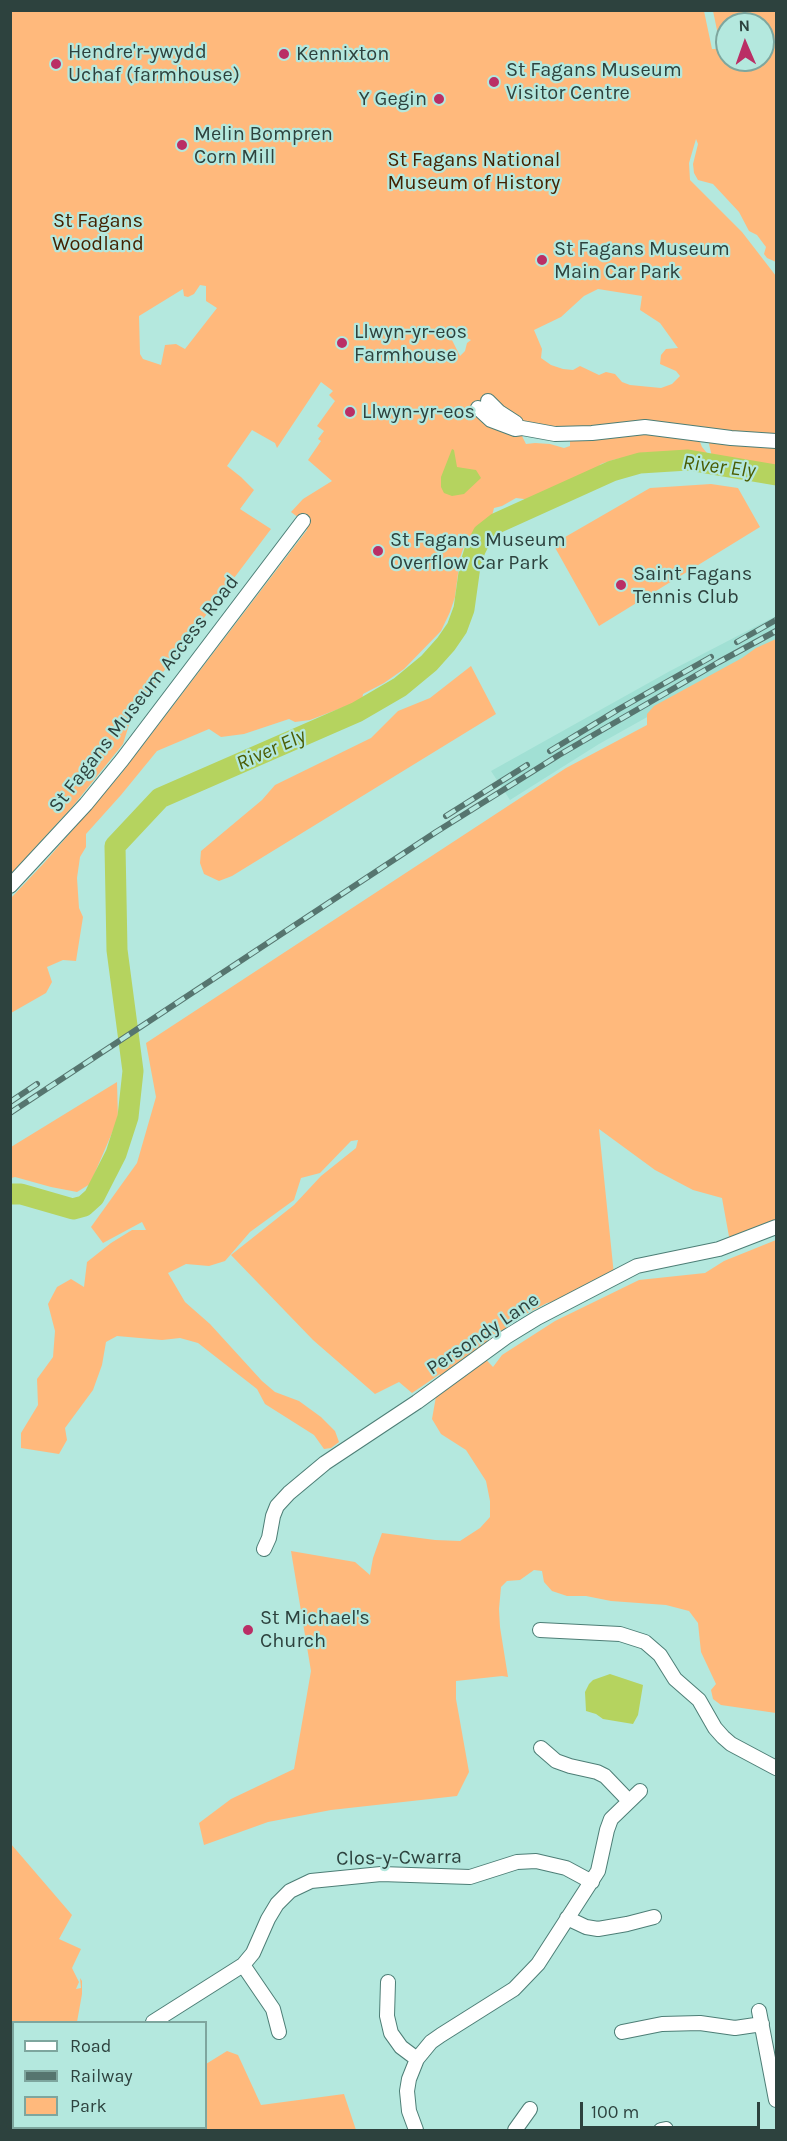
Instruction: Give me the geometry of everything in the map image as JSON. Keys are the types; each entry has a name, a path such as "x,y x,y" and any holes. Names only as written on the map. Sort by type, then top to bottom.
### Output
{"street":[{"path":"483,404 487,417 515,429 567,434 645,427 731,438 777,441"},
{"name":"St Fagans Museum Access Road","path":"10,886 86,804 122,760 303,521"},
{"name":"Persondy Lane","path":"264,1549 277,1506 289,1493 325,1463 530,1323 638,1266 719,1249 777,1227"},
{"path":"540,1630 620,1634 645,1642 660,1654 675,1679 699,1700 723,1737 731,1744 777,1768"},
{"path":"541,1748 556,1761 597,1772 612,1783 629,1801"},
{"path":"416,2130 409,2111 407,2091 417,2059 431,2042 501,1999 520,1984 548,1952 567,1918 592,1882 601,1863 611,1820 640,1791"},
{"name":"Clos-y-Cwarra","path":"155,2021 243,1965 253,1953 268,1918 277,1904 290,1891 311,1881 381,1874 470,1877 517,1862 536,1861 557,1865 592,1882"},
{"path":"567,1918 586,1927 598,1929 654,1917"},
{"path":"243,1965 279,2007 279,2032"},
{"path":"388,1982 387,2016 391,2033 401,2047 417,2059"},
{"path":"622,2032 662,2024 682,2023 735,2028 760,2018 774,2075 777,2100"},
{"path":"515,2130 530,2109"}],"shaded area":[{"path":"452,449 457,467 476,470 481,478 464,494 452,496 444,493 441,487 441,477"},
{"path":"776,616 776,645 599,744 510,800 491,771 670,671"},
{"path":"610,1674 643,1685 638,1715 633,1724 603,1719 586,1711 585,1692 589,1684 593,1680"}],"green space":[{"name":"St Fagans National Museum of History","path":"11,11 704,11 712,49 715,49 715,72 775,72 775,12 715,12 715,20 713,11 776,11 776,262 767,258 764,254 766,247 757,235 749,231 739,212 713,184 698,180 693,164 698,144 696,139 689,163 690,180 742,232 776,276 776,480 768,479 759,468 755,467 749,475 738,474 727,457 712,457 710,441 706,438 700,442 707,453 705,459 692,463 685,451 672,464 663,464 648,452 613,460 601,464 596,469 599,473 594,485 581,483 578,477 558,489 558,492 552,496 545,494 532,503 516,498 494,508 492,516 487,519 483,527 476,530 479,537 473,544 464,546 460,558 455,597 441,631 404,669 363,694 362,700 310,720 295,722 289,719 244,734 221,737 209,729 157,751 86,834 86,847 80,857 77,878 79,908 83,917 76,961 63,960 47,967 52,982 46,993 11,1013 11,898 121,774 307,530 307,524 291,512 303,499 332,481 308,460 321,441 318,439 324,431 317,426 335,401 329,395 333,391 321,382 277,448 275,443 252,430 227,466 254,490 240,509 271,529 133,712 123,744 73,806 11,874","holes":["200,285 206,286 206,301 217,308 185,349 176,344 165,345 161,365 143,359 140,354 139,316 183,289 184,296 194,294","598,289 642,296 640,310 660,323 678,348 666,349 661,355 660,364 676,371 680,376 672,384 661,388 630,385 622,382 615,374 606,372 599,375 580,366 573,370 563,369 541,358 542,349 534,330 561,317 584,296","454,332 471,340 460,356 452,340","484,404 496,407 521,421 522,425 539,428 542,435 547,437 556,431 565,432 570,440 570,446 564,448 550,444 526,444 520,432 511,435 512,432 485,419 476,409"]},
{"name":"Saint Fagans Tennis Club","path":"711,484 738,488 760,527 599,626 553,544 650,488"},
{"path":"776,639 776,1222 775,1220 730,1242 722,1198 693,1190 655,1170 599,1129 614,1275 580,1288 520,1317 478,1351 493,1367 502,1355 555,1321 639,1280 705,1273 724,1261 776,1240 776,1713 721,1705 713,1699 711,1690 716,1684 701,1652 698,1623 689,1611 666,1605 567,1596 552,1591 544,1582 542,1571 534,1570 520,1580 507,1581 501,1587 500,1627 508,1677 456,1681 456,1699 469,1772 457,1796 331,1810 268,1822 204,1845 199,1823 231,1799 294,1769 311,1671 291,1551 355,1562 370,1575 382,1533 460,1541 480,1528 490,1517 490,1501 486,1481 466,1450 441,1434 432,1419 440,1374 412,1393 399,1382 375,1394 313,1340 231,1255 294,1205 321,1176 356,1148 358,1140 351,1141 320,1173 301,1178 294,1200 250,1232 225,1261 209,1266 186,1264 168,1273 185,1302 210,1324 262,1381 275,1392 299,1401 321,1417 335,1431 339,1442 331,1448 324,1449 314,1435 265,1404 257,1389 198,1343 180,1338 162,1340 117,1336 106,1342 102,1365 93,1390 65,1428 67,1440 59,1454 21,1448 21,1433 38,1405 37,1379 53,1357 55,1331 48,1304 57,1287 71,1279 84,1287 87,1262 132,1230 146,1230 142,1222 103,1243 91,1227 137,1163 156,1097 146,1043 566,768 647,725 647,714 654,706"},
{"path":"471,666 496,714 232,876 219,881 204,874 200,863 201,851 262,800 275,785 371,738 398,711 430,698"},
{"path":"117,1082 118,1119 90,1184 77,1192 15,1177 11,1178 11,1147"},
{"path":"11,1844 72,1915 59,1939 81,1949 72,1968 79,1982 76,1989 81,1988 80,1978 82,1981 82,1994 77,2021 12,2021 12,2055 10,2053"},
{"path":"227,2051 238,2055 261,2105 344,2094 356,2130 70,2130 207,2129 207,2063"}],"waterway":[{"name":"River Ely","path":"10,1194 21,1194 73,1209 84,1206 94,1197 116,1154 128,1117 133,1071 117,950 115,846 160,798 357,712 400,687 429,663 457,628 464,609 470,566 475,550 483,534 497,523 612,471 640,463 688,460 776,475"}],"railway":[{"path":"737,642 776,620"},
{"path":"10,1113 436,832 559,755 776,631"},
{"path":"550,751 711,657"},
{"path":"446,816 527,765"},
{"path":"10,1102 37,1084"}],"place":[{"name":"Kennixton","path":"284,54"},
{"name":"Hendre'r-ywydd Uchaf (farmhouse)","path":"56,64"},
{"name":"St Fagans Museum Visitor Centre","path":"494,82"},
{"name":"Y Gegin","path":"439,99"},
{"name":"Melin Bompren Corn Mill","path":"182,145"},
{"name":"St Fagans Museum Main Car Park","path":"542,260"},
{"name":"Llwyn-yr-eos Farmhouse","path":"342,343"},
{"name":"Llwyn-yr-eos","path":"350,412"},
{"name":"St Fagans Museum Overflow Car Park","path":"378,551"},
{"name":"Saint Fagans Tennis Club","path":"621,585"},
{"name":"St Michael's Church","path":"248,1630"}],"park label":[{"name":"St Fagans Woodland","path":"98,232"}]}
